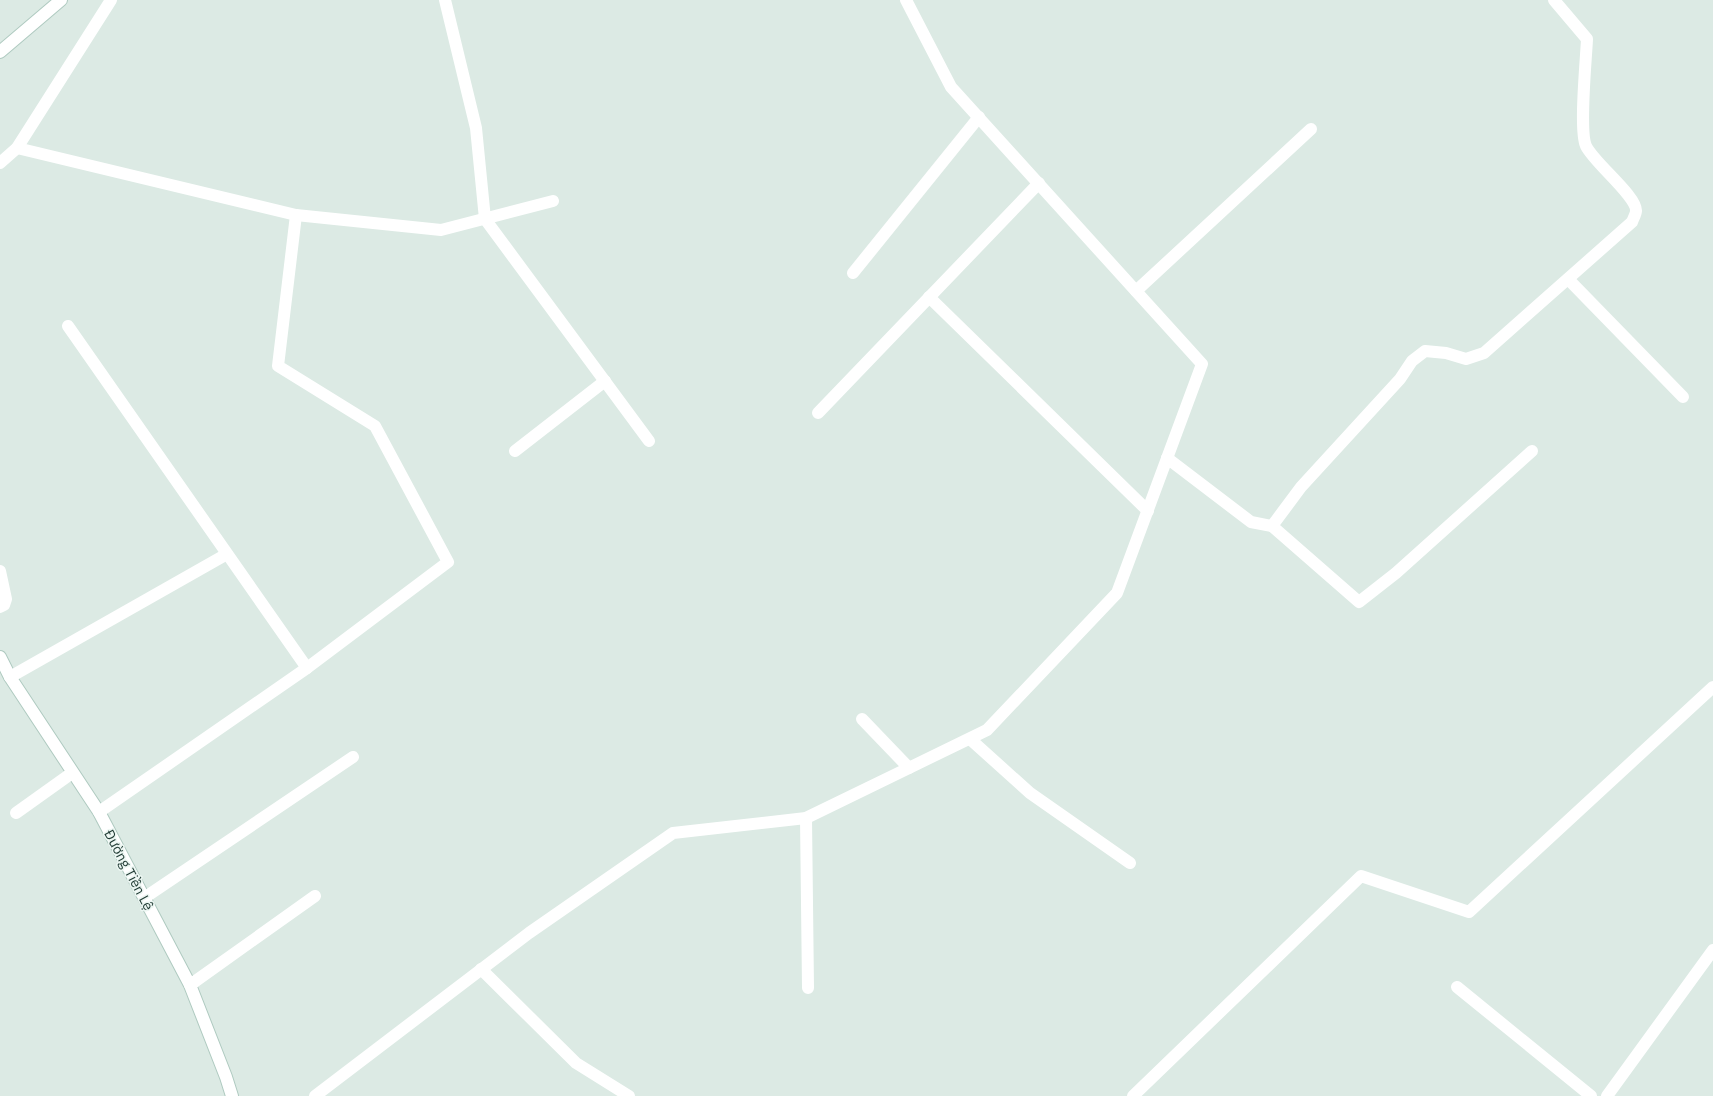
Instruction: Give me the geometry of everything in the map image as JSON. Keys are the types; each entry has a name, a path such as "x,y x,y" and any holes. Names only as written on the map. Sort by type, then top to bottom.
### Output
{"street":[{"path":"0,52 61,0"},
{"path":"0,163 17,148 111,0"},
{"path":"445,0 476,128 485,219 649,441"},
{"path":"315,1096 535,929 673,834 806,818 987,730 1117,593 1202,364 951,87 906,0"},
{"path":"1272,526 1301,487 1400,379 1412,361 1425,351 1446,353 1466,359 1484,353 1632,222 1636,211 1633,200 1592,156 1586,145 1583,129 1587,39 1554,0"},
{"path":"853,273 979,117"},
{"path":"1136,291 1311,129"},
{"path":"17,148 296,215 441,230 553,201"},
{"path":"818,413 1039,183"},
{"path":"99,812 307,668 448,562 375,426 278,366 296,215"},
{"path":"1568,279 1683,398"},
{"path":"929,297 1148,511"},
{"path":"68,326 307,668"},
{"path":"514,451 605,381"},
{"path":"1167,458 1251,522 1272,526 1359,602 1396,573 1532,451"},
{"path":"10,677 227,554"},
{"path":"0,571 6,599 4,605 0,607"},
{"name":"Đường Tiền Lệ","path":"0,657 10,677 72,774 99,812 190,985 232,1096"},
{"path":"1133,1096 1361,876 1469,912 1713,687"},
{"path":"862,719 909,768"},
{"path":"970,739 1030,793 1130,863"},
{"path":"144,898 353,757"},
{"path":"16,813 72,774"},
{"path":"806,818 808,988"},
{"path":"190,985 315,896"},
{"path":"1607,1096 1713,950"},
{"path":"481,969 576,1063 629,1096"},
{"path":"1457,987 1591,1096"}]}
